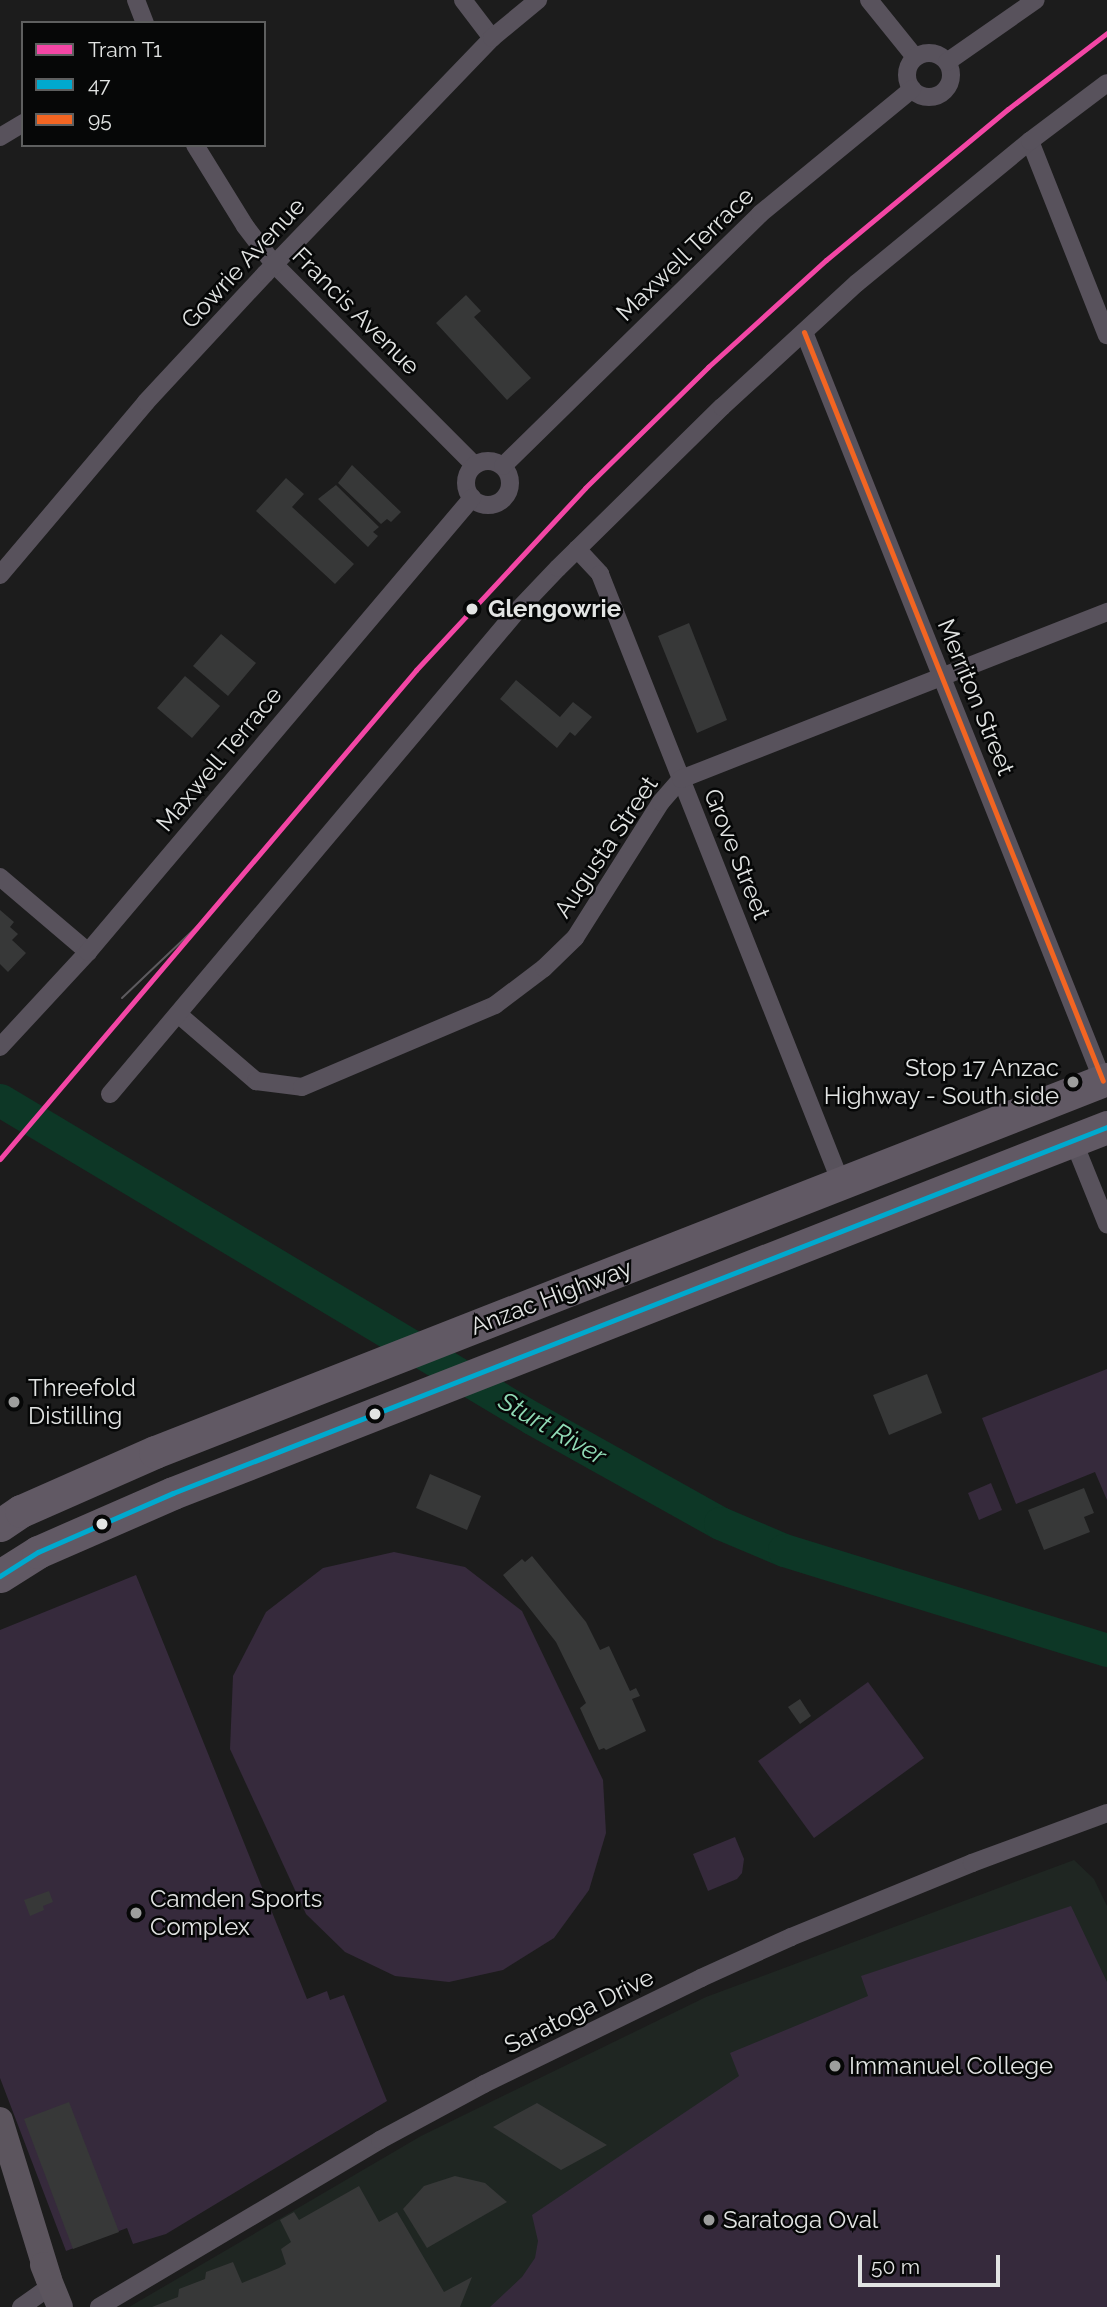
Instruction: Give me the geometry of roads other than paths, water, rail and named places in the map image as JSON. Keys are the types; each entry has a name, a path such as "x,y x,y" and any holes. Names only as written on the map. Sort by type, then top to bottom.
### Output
{"highway":[{"name":"Anzac Highway","path":"0,1525 21,1511 155,1452 1105,1080"},
{"name":"Anzac Highway","path":"0,1576 38,1552 173,1493 1107,1126"},
{"path":"841,1183 859,1200 868,1202 916,1185 959,1185"},
{"path":"800,1199 822,1212 839,1231"},
{"path":"155,1452 173,1493"}],"street":[{"path":"136,0 144,21"},
{"path":"463,0 492,38"},
{"name":"Gowrie Avenue","path":"0,575 146,402 274,264 492,38 538,0"},
{"path":"869,0 915,57"},
{"path":"947,62 1036,0"},
{"path":"935,53 947,62 950,81 940,94 921,95 912,89 906,75 915,57 935,53"},
{"path":"110,1094 517,611 577,549 722,407 857,283 1030,141 1107,83"},
{"name":"Maxwell Terrace","path":"503,466 761,214 912,89"},
{"path":"0,137 21,124"},
{"path":"1030,141 1107,335"},
{"name":"Francis Avenue","path":"196,147 244,226 274,264 474,465"},
{"name":"Merriton Street","path":"804,332 1105,1080"},
{"path":"486,460 503,466 510,482 505,496 490,505 472,498 466,482 474,465 486,460"},
{"name":"Maxwell Terrace","path":"0,1047 88,952 472,498"},
{"name":"Grove Street","path":"577,549 600,575 841,1183"},
{"name":"Augusta Street","path":"178,1014 256,1082 302,1087 495,1005 544,968 575,938 661,802 681,779 1107,612"},
{"path":"0,877 88,952"},
{"path":"1073,1140 1107,1224"},
{"name":"Saratoga Drive","path":"99,2307 380,2140 484,2084 701,1978 972,1863 1107,1813"},
{"path":"0,2120 54,2290"},
{"path":"0,2175 54,2290"},
{"path":"21,2307 54,2290"}],"waterway":[{"name":"Sturt River","path":"0,1100 532,1418 720,1523 784,1550 1107,1650"}],"tram line":[{"name":"T1","path":"0,1159 416,670 585,488 708,367 826,260 1008,109 1107,33"},
{"path":"122,998 206,918"}],"place":[{"name":"Glengowrie","path":"472,609"},
{"name":"Stop 17 Anzac Highway - South side","path":"1073,1082"},
{"name":"Threefold Distilling","path":"14,1402"},
{"name":"Camden Sports Complex","path":"136,1913"},
{"name":"Immanuel College","path":"835,2066"},
{"name":"Saratoga Oval","path":"709,2220"}]}
